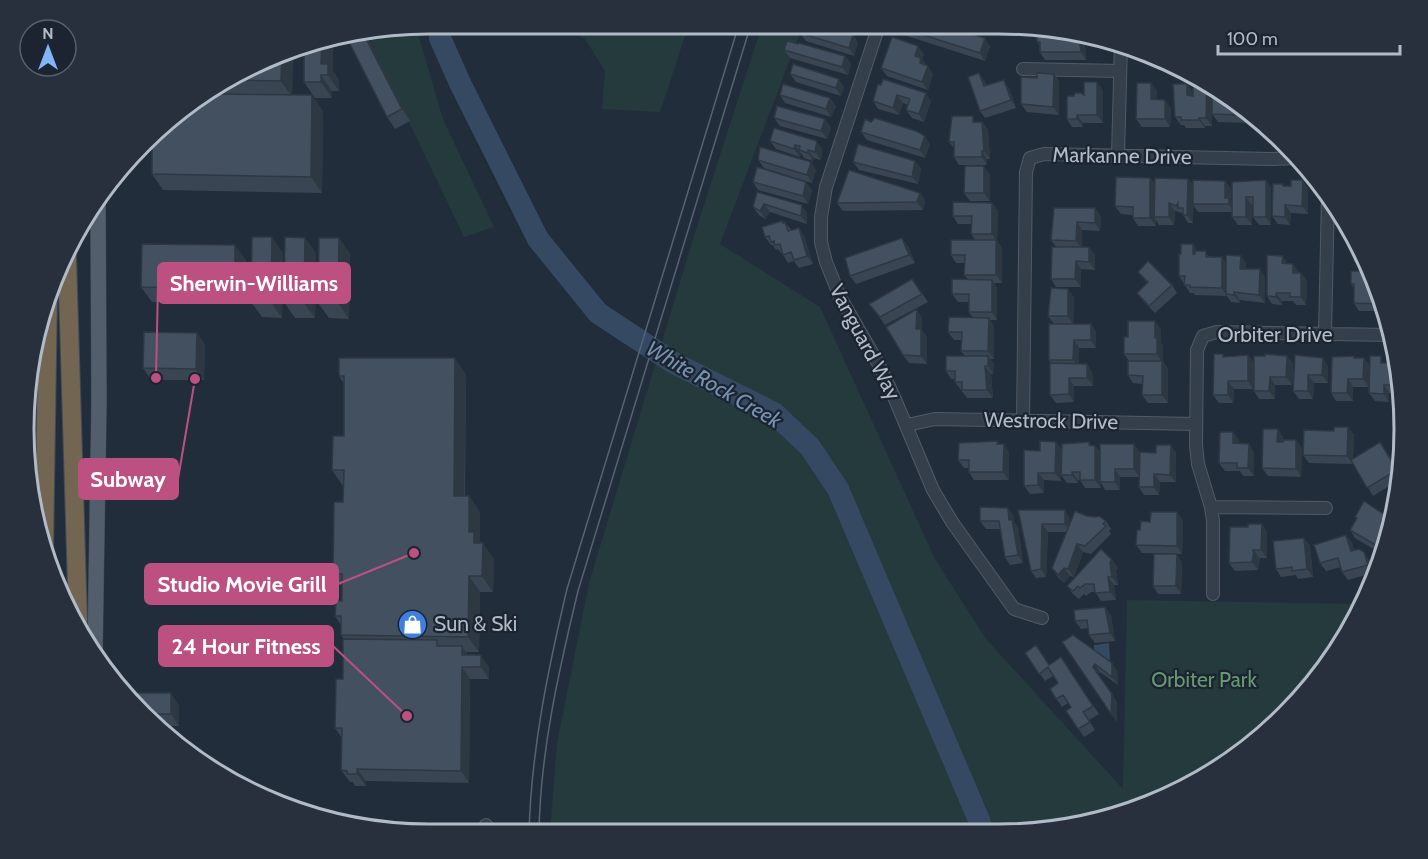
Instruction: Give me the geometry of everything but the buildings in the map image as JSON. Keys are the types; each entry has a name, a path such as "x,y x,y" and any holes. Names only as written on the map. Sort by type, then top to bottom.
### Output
{"highway":[{"path":"67,272 78,609"},
{"path":"45,518 47,329"}],"main road":[{"path":"94,638 99,402 98,215"}],"street":[{"name":"Vanguard Way","path":"876,34 826,187 821,217 821,242 831,278 878,363 933,490 952,522 1014,609 1042,618"},
{"path":"1118,155 1121,54"},
{"path":"1023,69 1120,71"},
{"name":"Markanne Drive","path":"1023,420 1026,172 1030,158 1044,154 1286,158"},
{"path":"1325,334 1329,212"},
{"name":"Orbiter Drive","path":"1213,594 1213,521 1198,464 1196,424 1197,350 1203,336 1217,332 1382,335"},
{"name":"Westrock Drive","path":"906,425 935,419 1196,424"},
{"path":"1211,507 1326,508"}],"green space":[{"path":"419,34 443,119 494,227 464,237 370,39"},
{"path":"577,34 686,34 660,112 602,109 605,71 585,39"},
{"name":"Orbiter Park","path":"759,34 800,34 720,244 820,307 935,559 986,639 1123,789 1127,600 1353,604 1341,627 1312,670 1295,690 1278,709 1239,743 1196,772 1173,784 1125,804 1101,811 1024,824 551,824 557,743 589,583 693,239"}],"water":[{"path":"1109,643 1110,661 1094,651 1094,645"}],"waterway":[{"name":"White Rock Creek","path":"440,34 460,83 538,239 598,313 674,363 774,413 810,447 838,489 980,824"}],"tram line":[{"path":"529,824 537,741 553,649 567,589 736,34"},
{"path":"539,824 547,742 578,591 748,34"}],"place":[{"name":"Sherwin-Williams","path":"156,378"},
{"name":"Subway","path":"195,379"},
{"name":"Studio Movie Grill","path":"414,553"},
{"name":"Sun & Ski","path":"413,624"},
{"name":"24 Hour Fitness","path":"407,716"}]}
